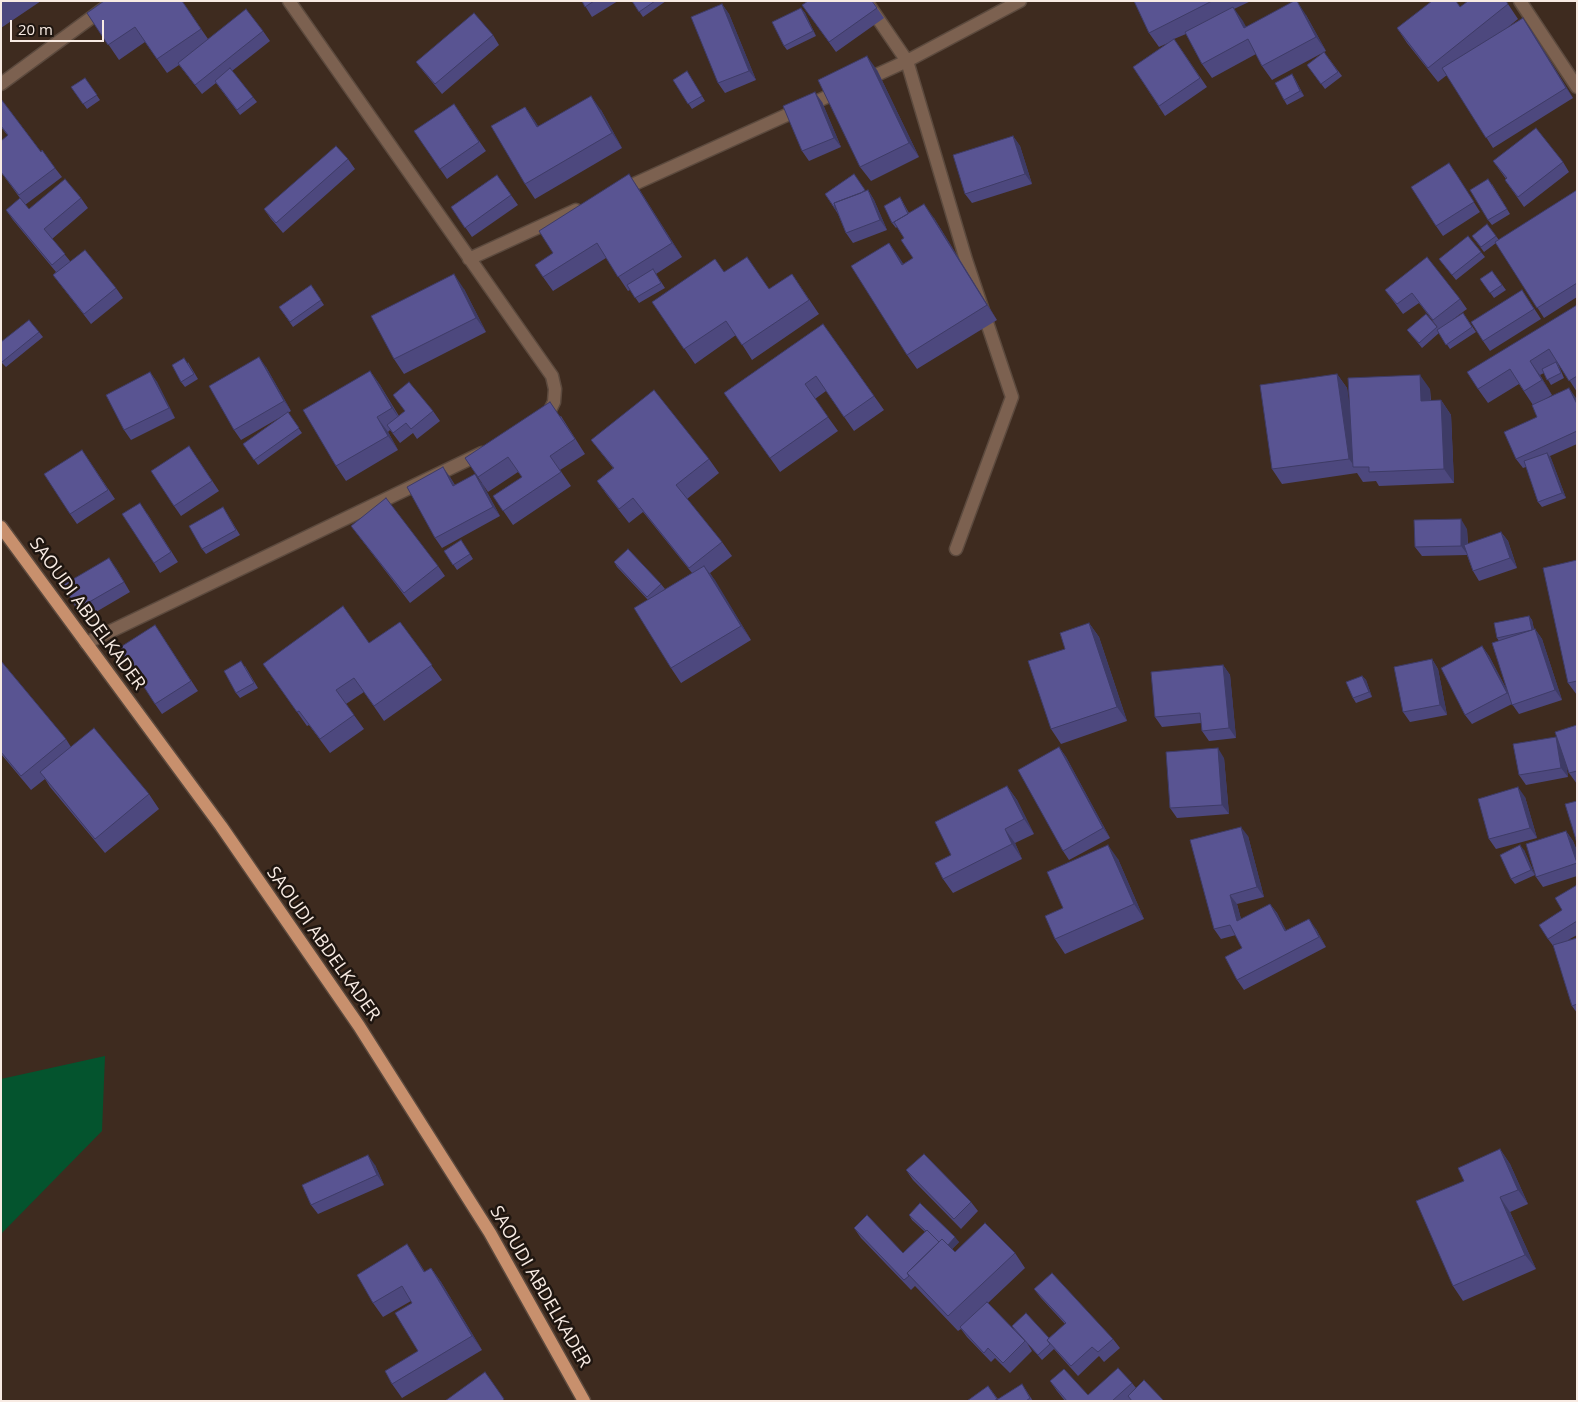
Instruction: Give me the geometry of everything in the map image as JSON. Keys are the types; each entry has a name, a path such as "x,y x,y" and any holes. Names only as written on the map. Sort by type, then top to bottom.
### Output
{"main road":[{"name":"SAOUDI ABDELKADER","path":"1,527 221,826 359,1026 490,1233 584,1401"}],"street":[{"path":"1,84 114,1"},
{"path":"289,1 552,376 555,389 554,402 548,414 534,428"},
{"path":"866,1 907,61 966,260 1012,397 956,549"},
{"path":"612,194 907,61 1020,1"},
{"path":"1520,1 1577,87"},
{"path":"469,259 585,206"},
{"path":"86,643 493,448"}],"green space":[{"path":"105,1056 102,1131 1,1234 1,1079"}],"building":[{"path":"104,1 182,1 201,29 157,59 135,27 108,45 87,13"},
{"path":"582,1 594,1 585,7"},
{"path":"632,1 655,1 639,12"},
{"path":"808,1 872,1 877,8 829,42 802,5"},
{"path":"1134,1 1212,1 1149,33"},
{"path":"1297,1 1316,37 1262,66 1248,39 1202,64 1185,32 1233,7 1244,28"},
{"path":"1432,1 1456,1 1460,7 1468,1 1506,1 1508,4 1428,68 1397,28"},
{"path":"722,4 749,71 718,83 691,17"},
{"path":"801,8 813,31 784,46 772,22"},
{"path":"246,9 263,31 195,85 178,63"},
{"path":"474,13 493,35 435,84 416,62"},
{"path":"1523,18 1566,88 1486,138 1442,68"},
{"path":"1174,39 1200,78 1159,106 1133,67"},
{"path":"1324,52 1338,72 1321,84 1307,65"},
{"path":"867,56 909,143 860,167 818,80"},
{"path":"230,68 253,97 237,110 215,81"},
{"path":"687,71 702,96 688,104 673,80"},
{"path":"1292,74 1300,91 1284,100 1275,83"},
{"path":"85,78 97,95 83,104 71,87"},
{"path":"815,92 834,138 802,151 783,106"},
{"path":"591,96 612,133 525,184 491,126 525,107 537,127"},
{"path":"1,99 55,168 19,195 1,172 1,141 8,135 1,126"},
{"path":"454,104 479,142 440,169 414,131"},
{"path":"1536,128 1563,162 1518,197 1505,180 1507,178 1493,161"},
{"path":"1013,136 1025,174 965,194 953,155"},
{"path":"336,146 348,159 276,223 264,209"},
{"path":"1449,163 1474,202 1436,226 1411,187"},
{"path":"629,174 672,243 618,277 597,243 543,277 535,265 553,253 539,231"},
{"path":"854,174 865,190 834,203 836,210 825,194"},
{"path":"497,175 511,195 465,228 451,207"},
{"path":"65,179 81,198 44,229 65,254 52,265 6,210 20,198 29,209"},
{"path":"1488,179 1507,209 1488,220 1470,190"},
{"path":"868,190 880,220 846,233 834,203"},
{"path":"1577,190 1577,283 1537,308 1495,242"},
{"path":"900,197 908,214 892,223 884,206"},
{"path":"924,204 987,305 907,355 851,266 889,243 902,265 913,258 901,240 904,238 894,222"},
{"path":"1487,224 1496,236 1481,247 1472,236"},
{"path":"1468,236 1481,252 1452,275 1439,259"},
{"path":"85,250 116,288 84,314 53,275"},
{"path":"747,257 769,289 792,274 809,300 742,345 726,321 684,349 652,302 715,259 724,272"},
{"path":"1427,257 1460,299 1433,320 1412,293 1397,304 1385,290"},
{"path":"653,269 661,283 635,298 627,285"},
{"path":"1492,271 1502,285 1490,293 1480,279"},
{"path":"454,274 476,318 394,359 371,316"},
{"path":"311,285 321,300 290,322 279,307"},
{"path":"1522,290 1534,309 1483,341 1471,322"},
{"path":"1577,305 1577,376 1569,381 1549,349 1530,361 1542,380 1524,391 1510,369 1478,389 1467,372"},
{"path":"1463,313 1472,327 1446,345 1437,330"},
{"path":"1426,314 1437,327 1419,343 1407,330"},
{"path":"29,320 39,332 2,362 1,342"},
{"path":"823,324 874,396 844,417 816,376 805,384 828,417 770,458 724,393"},
{"path":"259,357 284,401 234,430 209,386"},
{"path":"184,358 194,374 181,382 172,365"},
{"path":"1556,362 1561,373 1547,380 1542,369"},
{"path":"370,371 392,408 377,417 388,436 336,466 303,410"},
{"path":"150,372 169,408 124,430 106,395"},
{"path":"1337,374 1349,459 1272,469 1260,385"},
{"path":"1420,375 1421,401 1441,400 1444,469 1369,472 1369,467 1353,467 1348,378"},
{"path":"409,382 433,411 411,429 406,423 393,433 387,425 405,411 393,395"},
{"path":"1569,388 1577,404 1577,431 1516,459 1504,432 1537,417 1532,405"},
{"path":"654,390 709,459 676,485 722,542 689,568 633,498 619,509 597,481 614,468 591,440"},
{"path":"550,402 575,439 550,456 561,472 503,511 493,496 522,477 508,457 478,477 465,458"},
{"path":"288,412 299,428 254,460 243,444"},
{"path":"189,446 212,481 174,506 151,471"},
{"path":"82,450 108,490 70,514 44,474"},
{"path":"1547,453 1562,493 1538,502 1524,461"},
{"path":"443,467 453,486 475,474 493,507 435,538 407,487"},
{"path":"386,498 438,566 404,593 351,526"},
{"path":"140,503 171,552 154,563 122,514"},
{"path":"223,507 236,530 202,549 189,526"},
{"path":"1461,519 1461,546 1415,547 1414,520"},
{"path":"1501,532 1510,558 1473,571 1464,545"},
{"path":"461,540 470,554 453,565 444,551"},
{"path":"628,549 661,584 647,597 614,562"},
{"path":"109,558 124,582 77,609 63,585"},
{"path":"1577,560 1577,681 1568,683 1543,568"},
{"path":"704,566 741,626 671,668 634,608"},
{"path":"343,606 369,643 400,622 432,665 374,706 354,678 336,690 354,715 320,739 299,711 297,712 263,664"},
{"path":"1529,616 1532,630 1497,638 1494,623"},
{"path":"1089,623 1117,707 1051,729 1028,661 1065,649 1060,633"},
{"path":"155,625 191,681 155,704 119,648"},
{"path":"1535,629 1555,690 1512,705 1492,643"},
{"path":"1482,646 1507,693 1465,715 1441,668"},
{"path":"1432,659 1440,705 1403,712 1394,667"},
{"path":"1,661 66,739 21,776 1,752"},
{"path":"241,661 254,683 236,693 224,671"},
{"path":"1223,665 1229,728 1202,731 1200,713 1155,717 1151,672"},
{"path":"1362,676 1369,692 1353,698 1346,682"},
{"path":"1577,725 1577,771 1569,773 1555,732"},
{"path":"94,728 149,794 95,839 40,772"},
{"path":"1556,737 1561,768 1519,775 1513,744"},
{"path":"1059,747 1103,828 1063,851 1018,770"},
{"path":"1218,748 1222,805 1170,808 1166,752"},
{"path":"1007,786 1024,819 1005,829 1012,844 943,879 935,863 951,855 935,822"},
{"path":"1518,787 1530,828 1489,839 1478,799"},
{"path":"1577,801 1577,843 1565,804"},
{"path":"1241,827 1257,887 1230,895 1237,921 1270,904 1285,931 1309,919 1319,937 1237,980 1225,957 1242,948 1230,925 1214,929 1190,840"},
{"path":"1566,831 1577,863 1536,877 1526,844"},
{"path":"1108,845 1134,904 1055,939 1045,916 1063,908 1047,872"},
{"path":"1520,845 1531,870 1511,879 1500,855"},
{"path":"1577,885 1577,921 1548,939 1539,925 1562,910 1555,898"},
{"path":"1577,938 1577,1004 1572,1006 1553,945"},
{"path":"1500,1149 1518,1190 1500,1197 1525,1255 1453,1286 1416,1201 1464,1181 1458,1168"},
{"path":"924,1154 971,1202 954,1219 906,1170"},
{"path":"368,1155 377,1175 311,1205 302,1185"},
{"path":"920,1203 955,1237 948,1245 942,1239 939,1242 909,1215"},
{"path":"867,1215 903,1253 927,1230 939,1242 907,1273 909,1276 904,1280 854,1228"},
{"path":"985,1223 1015,1253 948,1316 907,1273 942,1239 955,1252"},
{"path":"407,1244 424,1272 431,1268 472,1336 392,1384 385,1371 418,1351 395,1313 412,1303 402,1286 373,1303 357,1275"},
{"path":"1052,1273 1113,1339 1098,1352 1092,1347 1071,1366 1047,1340 1066,1323 1034,1289"},
{"path":"987,1302 1025,1341 1003,1363 988,1348 984,1353 960,1327"},
{"path":"1026,1313 1049,1338 1047,1340 1050,1344 1038,1355 1012,1326"},
{"path":"1118,1368 1132,1383 1112,1401 1067,1401 1050,1381 1064,1369 1088,1395"},
{"path":"485,1372 504,1399 502,1401 445,1401"},
{"path":"1144,1380 1164,1401 1132,1401 1128,1396"},
{"path":"1022,1384 1030,1398 1026,1401 995,1401"},
{"path":"988,1386 997,1399 994,1401 967,1401"}]}
